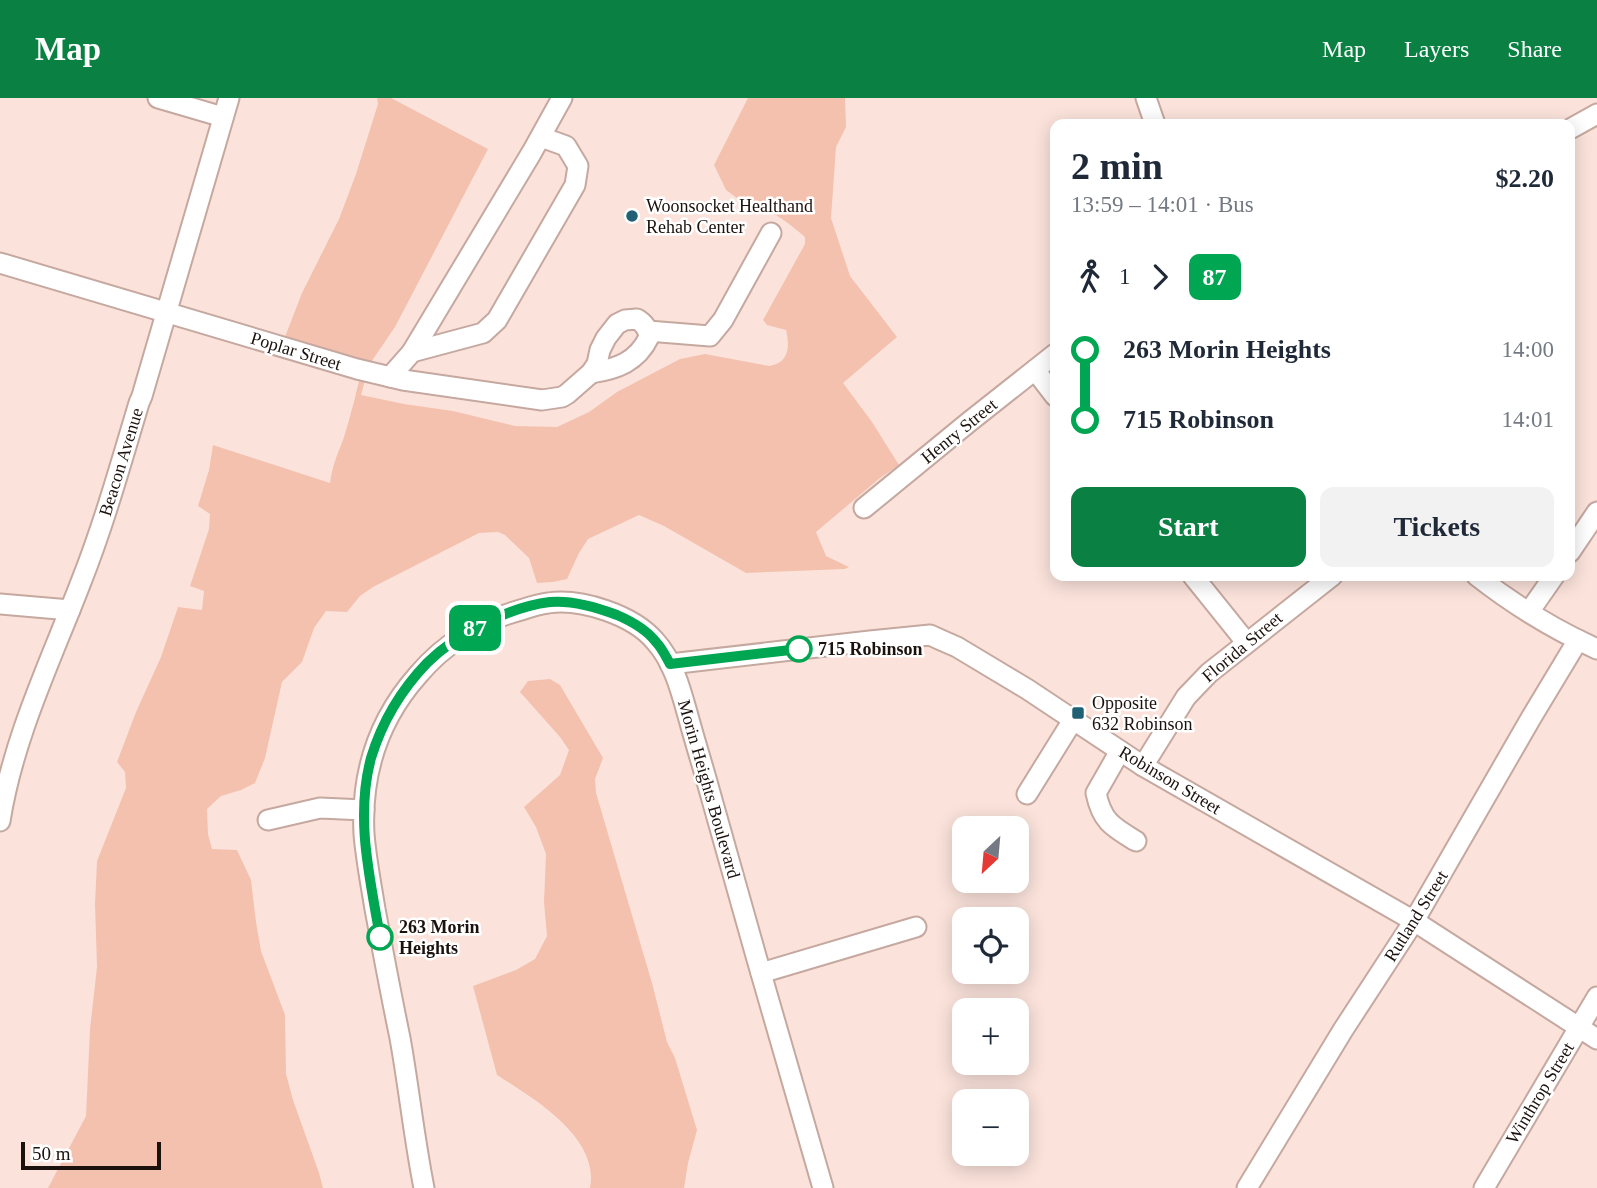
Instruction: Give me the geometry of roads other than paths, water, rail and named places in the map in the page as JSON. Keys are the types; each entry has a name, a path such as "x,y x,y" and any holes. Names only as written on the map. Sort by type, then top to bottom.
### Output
{"street":[{"path":"158,98 223,117"},
{"name":"Beacon Avenue","path":"0,821 5,791 33,704 111,496 229,98"},
{"path":"390,377 412,352 562,98"},
{"path":"1146,98 1153,119"},
{"path":"1575,126 1597,114"},
{"path":"412,352 483,333 497,320 575,185 578,166 566,146 541,137"},
{"path":"649,331 710,336 723,320 771,233"},
{"name":"Poplar Street","path":"0,263 357,369 390,377 542,400 562,397 591,373 606,338 617,324 637,319 642,322 649,331 649,337 630,362 591,373"},
{"name":"Henry Street","path":"864,508 1050,358"},
{"path":"1035,370 1050,390"},
{"path":"1575,545 1597,512"},
{"path":"1197,581 1246,642"},
{"name":"Florida Street","path":"1143,766 1186,696 1246,642 1325,581"},
{"path":"1484,581 1529,612 1597,649"},
{"path":"1529,612 1551,581"},
{"name":"Morin Heights Boulevard","path":"424,1188 400,1038 367,863 364,793 371,759 401,693 428,663 475,628 514,611 550,602 598,608 629,620 656,641 670,664 689,720 823,1188"},
{"path":"0,604 70,610"},
{"name":"Robinson Street","path":"670,664 930,635 1027,689 1143,766 1413,921 1597,1039"},
{"name":"Rutland Street","path":"1247,1188 1413,921 1578,640"},
{"path":"1027,794 1073,720"},
{"path":"1121,751 1096,793 1099,806 1111,825 1136,841"},
{"path":"268,820 320,808 364,810"},
{"path":"761,973 916,927"},
{"name":"Winthrop Street","path":"1484,1188 1597,997"}],"place":[{"name":"Woonsocket Healthand Rehab Center","path":"632,216"},
{"name":"715 Robinson","path":"799,649"},
{"name":"Opposite 632 Robinson","path":"1078,713"},
{"name":"263 Morin Heights","path":"380,937"}]}
